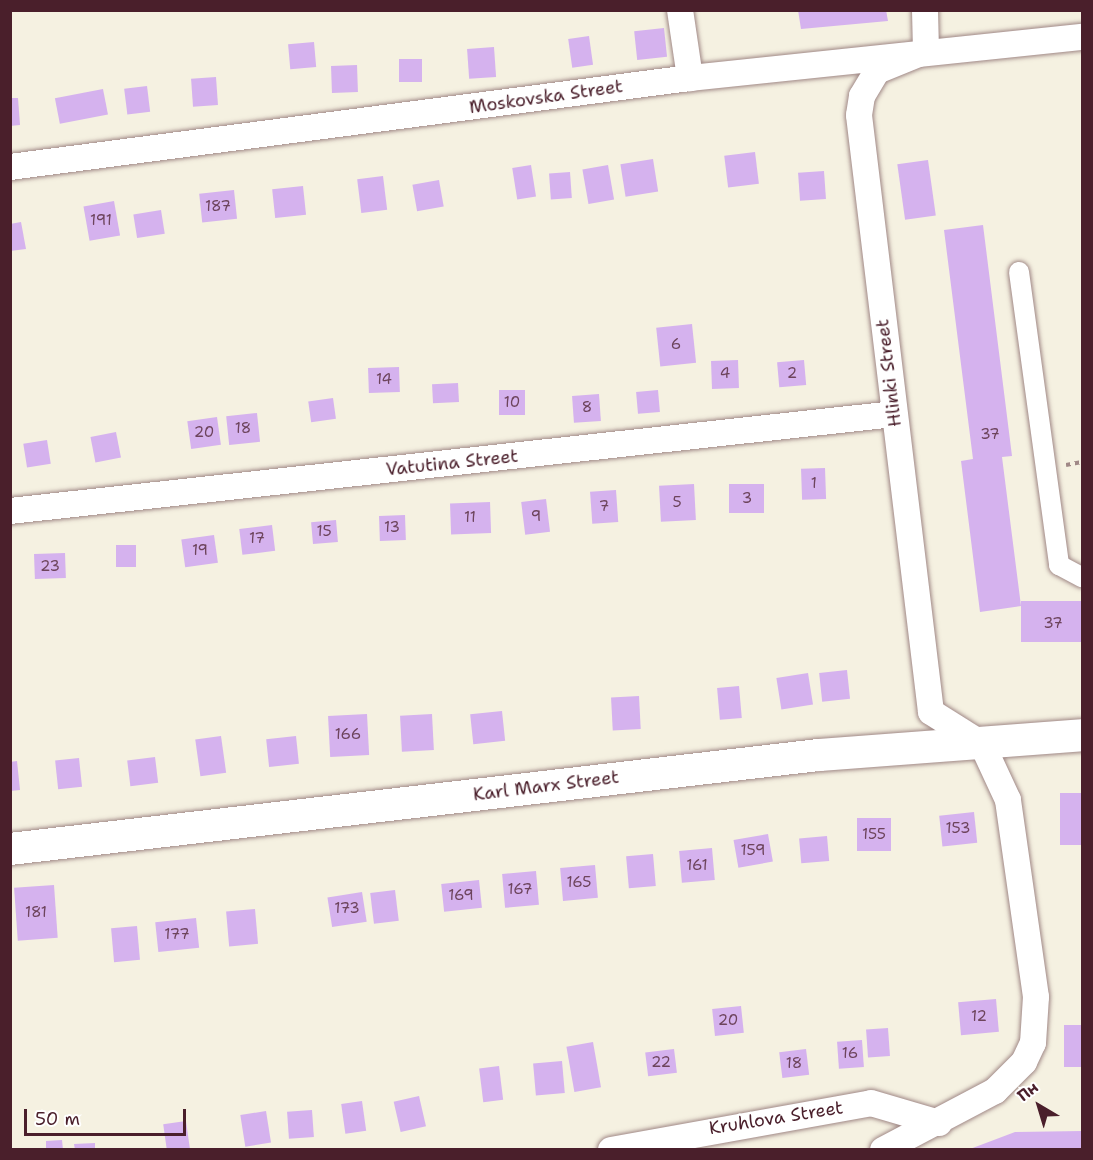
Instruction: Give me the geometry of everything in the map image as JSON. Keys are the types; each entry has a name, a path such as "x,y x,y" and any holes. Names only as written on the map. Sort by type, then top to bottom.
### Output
{"street":[{"path":"680,10 690,78"},
{"path":"925,10 926,51"},
{"name":"Moskovska Street","path":"10,168 690,78 926,51 1083,37"},
{"name":"Hlinki Street","path":"926,51 877,71 862,96 859,115 931,712 982,744"},
{"path":"1018,272 1059,566 1083,577"},
{"name":"Vatutina Street","path":"10,511 894,414"},
{"name":"Karl Marx Street","path":"10,849 808,756 1083,735"},
{"path":"883,1149 939,1123 995,1091 1024,1062 1033,1043 1036,997 1008,801 982,744"},
{"name":"Kruhlova Street","path":"611,1149 871,1103 939,1123"}],"building":[{"path":"798,10 886,10 888,21 801,29"},
{"path":"664,28 667,57 637,60 634,31"},
{"path":"589,36 593,65 572,68 568,39"},
{"path":"314,42 316,67 290,69 288,44"},
{"path":"494,47 496,77 469,79 467,49"},
{"path":"399,59 422,59 422,82 399,82"},
{"path":"357,65 358,92 332,93 331,66"},
{"path":"216,77 218,105 193,107 191,79"},
{"path":"147,86 150,112 127,115 124,89"},
{"path":"103,89 108,115 60,124 55,98"},
{"path":"10,98 18,98 20,125 10,126"},
{"path":"755,152 759,184 728,188 724,156"},
{"path":"653,159 658,192 626,197 620,164"},
{"path":"928,160 936,215 905,220 897,164"},
{"path":"531,165 536,197 517,200 512,168"},
{"path":"608,165 614,199 588,204 582,170"},
{"path":"824,171 826,199 800,201 798,173"},
{"path":"570,172 572,198 551,199 549,173"},
{"path":"383,176 387,210 361,213 357,179"},
{"path":"439,180 444,207 417,211 412,185"},
{"path":"303,186 306,215 275,218 272,189"},
{"path":"234,190 237,219 202,222 199,194"},
{"path":"114,201 120,235 90,241 83,206"},
{"path":"161,210 165,234 137,238 133,214"},
{"path":"21,222 26,249 10,251 10,224"},
{"path":"983,225 1012,456 1002,457 1021,606 980,612 961,461 973,459 944,230"},
{"path":"692,324 696,363 660,367 656,328"},
{"path":"738,360 739,388 712,389 711,361"},
{"path":"804,360 806,385 779,387 777,362"},
{"path":"399,367 400,392 369,393 368,368"},
{"path":"458,383 459,402 433,403 432,384"},
{"path":"499,390 525,390 525,415 499,415"},
{"path":"658,390 660,412 638,414 636,392"},
{"path":"599,394 601,421 574,423 572,396"},
{"path":"333,398 336,419 311,422 308,401"},
{"path":"257,413 260,442 229,445 226,416"},
{"path":"217,417 221,445 191,449 187,421"},
{"path":"116,432 121,458 95,462 90,437"},
{"path":"47,440 51,464 27,467 23,444"},
{"path":"825,468 826,499 802,500 801,469"},
{"path":"694,484 696,520 661,522 659,486"},
{"path":"729,484 764,484 764,513 729,513"},
{"path":"616,490 618,522 592,524 590,492"},
{"path":"546,499 550,532 525,535 521,502"},
{"path":"490,502 491,533 451,534 450,503"},
{"path":"405,515 406,540 380,541 379,516"},
{"path":"336,520 338,542 313,544 311,522"},
{"path":"272,525 275,551 242,555 239,529"},
{"path":"214,535 218,563 185,567 181,540"},
{"path":"116,545 136,545 136,567 116,567"},
{"path":"65,553 66,578 35,579 34,554"},
{"path":"1021,601 1082,601 1082,642 1021,642"},
{"path":"847,670 850,699 822,702 819,673"},
{"path":"808,673 813,705 781,710 776,678"},
{"path":"739,686 742,718 720,720 717,688"},
{"path":"639,696 641,729 613,730 611,697"},
{"path":"502,711 505,741 473,744 470,714"},
{"path":"367,714 369,755 330,757 328,716"},
{"path":"432,714 434,750 402,752 400,716"},
{"path":"221,736 226,773 200,776 195,740"},
{"path":"296,736 299,764 269,767 266,739"},
{"path":"155,757 158,783 130,786 127,760"},
{"path":"79,758 82,787 58,789 55,761"},
{"path":"17,761 20,790 10,791 10,762"},
{"path":"1060,793 1082,793 1082,845 1060,845"},
{"path":"974,812 977,843 942,846 939,816"},
{"path":"857,818 891,818 891,851 857,851"},
{"path":"768,834 773,862 738,868 734,840"},
{"path":"827,836 829,861 801,863 799,838"},
{"path":"712,848 715,880 682,883 679,851"},
{"path":"653,854 656,886 629,888 626,856"},
{"path":"595,865 598,898 563,901 560,868"},
{"path":"536,871 539,905 505,908 502,874"},
{"path":"479,880 482,908 444,912 441,884"},
{"path":"54,885 58,938 18,941 14,888"},
{"path":"395,890 399,921 374,924 370,893"},
{"path":"362,892 367,922 332,927 327,897"},
{"path":"255,909 258,944 229,946 226,912"},
{"path":"196,918 199,948 158,952 155,922"},
{"path":"137,926 140,960 114,962 111,928"},
{"path":"996,999 999,1032 961,1035 958,1002"},
{"path":"741,1006 744,1033 715,1036 712,1009"},
{"path":"1064,1025 1082,1025 1082,1067 1064,1067"},
{"path":"888,1028 890,1056 868,1057 866,1030"},
{"path":"862,1040 864,1067 839,1069 837,1042"},
{"path":"593,1042 601,1087 574,1092 566,1047"},
{"path":"674,1049 677,1073 648,1076 645,1053"},
{"path":"806,1049 809,1075 782,1078 779,1052"},
{"path":"562,1061 565,1093 536,1095 533,1064"},
{"path":"499,1066 503,1100 483,1102 479,1068"},
{"path":"419,1096 426,1126 401,1132 394,1102"},
{"path":"362,1101 366,1131 345,1134 341,1104"},
{"path":"312,1110 314,1137 289,1139 287,1112"},
{"path":"266,1111 271,1143 245,1147 240,1115"},
{"path":"186,1121 190,1150 167,1150 163,1124"},
{"path":"1082,1131 1082,1150 970,1149 1015,1132"},
{"path":"62,1140 63,1150 46,1150 46,1141"},
{"path":"95,1143 95,1150 75,1150 74,1144"}]}
